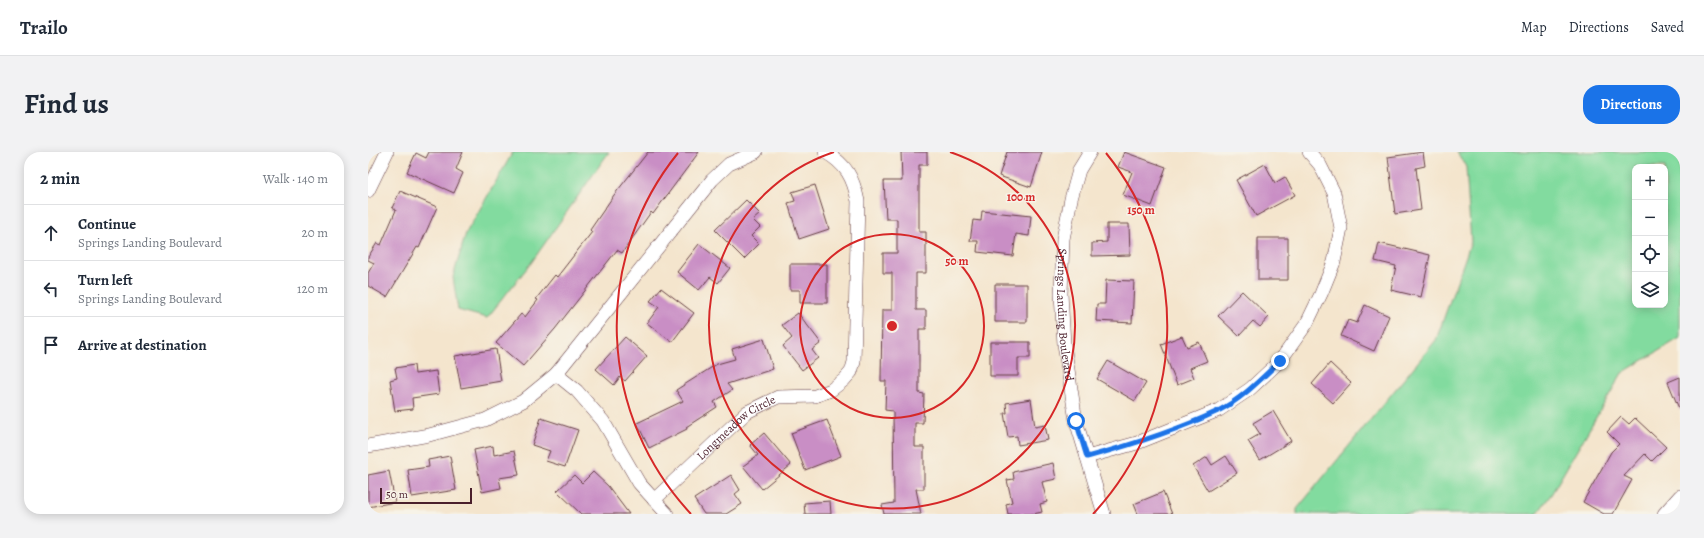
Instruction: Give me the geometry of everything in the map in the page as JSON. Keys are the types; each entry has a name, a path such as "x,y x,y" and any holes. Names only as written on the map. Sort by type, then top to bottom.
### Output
{"street":[{"path":"368,191 387,152"},
{"path":"368,446 429,435 484,420 523,401 556,374 712,180 729,164 756,152"},
{"name":"Longmeadow Circle","path":"654,500 747,412 778,397 815,396 831,390 844,380 851,372 854,362 858,201 854,182 840,156 825,152"},
{"name":"Springs Landing Boulevard","path":"1090,152 1079,170 1071,199 1063,239 1061,294 1064,344 1076,421 1104,514"},
{"path":"1087,457 1137,443 1218,410 1250,389 1280,361 1307,323 1321,294 1334,262 1341,228 1334,193 1320,165 1309,152"},
{"path":"556,374 576,391 603,421 639,483 667,514"},
{"path":"1664,514 1680,496"}],"green space":[{"path":"513,152 609,152 531,263 487,318 458,310 453,277 466,233"},
{"path":"1457,152 1680,152 1680,338 1622,373 1552,493 1537,514 1297,514 1297,509 1436,340 1471,242 1466,167"}],"building":[{"path":"429,152 463,152 456,169 463,173 454,193 407,172 416,153 426,158"},
{"path":"648,152 699,152 653,214 651,212 622,253 617,250 555,329 523,366 496,343 521,314 525,317 538,300 536,299 555,275 557,277 592,232 590,230 614,195"},
{"path":"901,152 927,152 927,165 919,165 919,232 926,232 926,273 916,273 916,310 926,310 926,329 919,329 919,393 924,394 923,423 915,423 915,447 924,447 924,489 916,489 921,514 884,514 882,505 894,503 893,411 885,410 886,381 881,381 882,310 892,310 892,273 883,273 883,253 897,253 897,219 886,219 884,181 902,181"},
{"path":"1007,152 1042,152 1031,187 999,176"},
{"path":"1124,152 1166,167 1152,206 1123,195 1132,172 1118,167"},
{"path":"1423,152 1425,166 1416,168 1421,210 1395,214 1388,157"},
{"path":"1265,164 1275,183 1285,177 1295,195 1256,216 1236,180"},
{"path":"815,185 829,229 799,239 788,203 795,201 792,192"},
{"path":"400,191 437,207 419,248 417,247 387,297 368,286 368,273 374,263 368,260 368,257 377,243 381,245 396,210 392,208"},
{"path":"746,200 760,214 753,220 760,227 751,236 759,244 744,259 715,230"},
{"path":"982,211 1031,216 1029,236 1016,234 1013,256 977,252 978,241 970,241 973,220 981,221"},
{"path":"1107,224 1129,224 1130,255 1092,256 1092,243 1107,242"},
{"path":"1258,238 1288,238 1288,280 1258,280"},
{"path":"1379,243 1430,255 1421,297 1391,290 1396,266 1375,261"},
{"path":"699,244 730,268 718,283 710,277 699,290 677,272"},
{"path":"790,264 827,264 827,303 800,303 800,290 790,290"},
{"path":"1106,280 1134,281 1132,323 1096,321 1097,304 1105,304"},
{"path":"995,284 1027,284 1027,322 995,322"},
{"path":"661,288 694,313 672,342 647,323 659,307 650,301"},
{"path":"1242,291 1269,317 1260,327 1253,321 1239,336 1218,316"},
{"path":"1365,305 1389,316 1374,351 1341,336 1348,320 1357,323"},
{"path":"798,313 821,343 812,350 818,358 802,370 783,346 792,338 782,325"},
{"path":"1182,336 1187,347 1199,342 1207,361 1190,368 1194,378 1177,385 1161,344"},
{"path":"625,337 647,356 625,381 620,377 614,385 596,369"},
{"path":"764,339 773,369 727,384 732,390 714,402 717,407 686,427 687,429 649,448 637,423 683,401 676,390 717,364 735,359 732,349"},
{"path":"990,342 1030,342 1030,358 1018,358 1018,376 990,376"},
{"path":"496,349 501,381 461,388 455,356"},
{"path":"1108,361 1146,383 1135,401 1097,379"},
{"path":"1330,363 1351,383 1333,403 1312,384"},
{"path":"414,365 415,374 436,371 439,394 412,398 413,409 395,411 390,380 397,378 395,368"},
{"path":"1680,377 1680,411 1668,382"},
{"path":"1031,399 1035,427 1045,425 1048,440 1018,445 1017,436 1008,437 1004,413 1007,413 1006,403"},
{"path":"1273,411 1291,441 1260,460 1248,441 1260,434 1253,423"},
{"path":"1621,417 1629,424 1635,418 1666,447 1652,461 1645,454 1624,476 1632,480 1613,514 1604,514 1583,502 1611,452 1619,444 1607,432"},
{"path":"541,418 578,430 565,467 546,461 550,451 532,445"},
{"path":"827,420 841,456 805,470 791,433"},
{"path":"764,433 791,465 762,489 743,466 758,455 750,445"},
{"path":"493,446 494,455 514,451 519,475 499,478 501,488 482,492 474,450"},
{"path":"450,456 456,490 412,497 408,470 429,467 428,460"},
{"path":"1226,456 1237,473 1208,491 1193,466 1207,457 1212,465"},
{"path":"1053,463 1056,479 1042,482 1047,502 1040,504 1042,512 1033,514 1008,514 1006,504 1012,502 1007,480 1014,479 1013,472"},
{"path":"389,471 395,502 368,507 368,475"},
{"path":"593,472 608,486 629,514 581,514 557,491 574,475 582,483"},
{"path":"731,475 740,490 735,494 742,504 726,514 704,514 694,499"},
{"path":"1163,492 1172,514 1138,514 1134,504"},
{"path":"830,501 831,514 805,514 804,503"}],"route":[{"path":"1076,421 1087,457 1137,443 1218,410 1250,389 1280,361"}]}
